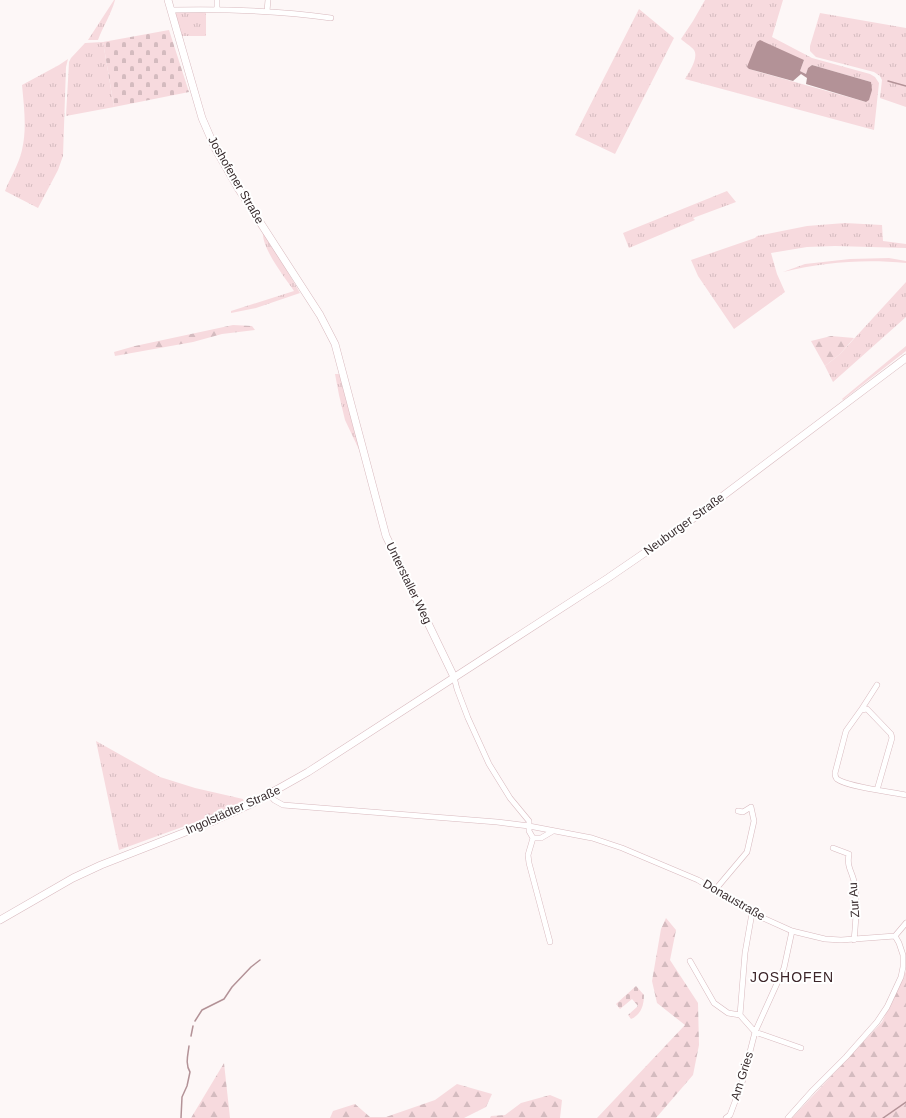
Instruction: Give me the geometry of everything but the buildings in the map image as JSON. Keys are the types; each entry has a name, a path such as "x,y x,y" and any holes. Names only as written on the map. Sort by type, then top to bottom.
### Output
{"main road":[{"name":"Joshofener Straße","path":"168,0 202,118 215,148 325,324"},
{"name":"Unterstaller Weg","path":"325,324 335,344 386,536 454,677"},
{"name":"Neuburger Straße","path":"454,677 608,578 675,532 906,358"},
{"name":"Ingolstädter Straße","path":"0,920 73,878 101,865 211,822 270,795 454,677"}],"street":[{"path":"217,0 217,10"},
{"path":"267,11 268,0"},
{"path":"172,10 267,11 331,18"},
{"name":"Unterstaller Weg","path":"454,677 468,718 489,764 510,798 529,821 529,831 534,838"},
{"path":"878,685 846,731 834,773 838,779 854,785 906,795"},
{"path":"861,710 867,709 891,734 892,738 877,790"},
{"path":"270,795 274,800 283,805 497,822 553,831"},
{"path":"715,890 747,852 754,821 751,807 743,812 738,811"},
{"path":"550,942 528,855 534,838 541,838 553,831"},
{"name":"Donaustraße","path":"553,831 592,838 622,848 668,867 698,880 752,913 792,931 825,939 854,940 895,936"},
{"name":"Zur Au","path":"833,848 849,854 847,864 855,884 856,894 854,940"},
{"path":"740,1015 745,953 752,913"},
{"path":"788,1118 845,1058 877,1022 887,1007 904,967 903,955 895,936 906,923"},
{"name":"Am Gries","path":"726,1118 730,1115 742,1083 755,1032 784,968 792,931"},
{"path":"690,961 714,1003 728,1013 740,1015 755,1032 801,1048"}],"green space":[{"path":"114,0 111,11 98,40 88,40"},
{"path":"705,0 783,0 772,37 812,58 870,74 875,77 879,83 874,130 685,79 693,65 695,53 693,49 681,39","holes":["804,60 800,71 806,74 808,68 812,65 871,82 866,102 749,69"]},
{"path":"639,9 674,38 615,154 575,135"},
{"path":"180,11 206,11 206,36 182,36 175,13"},
{"path":"820,13 906,28 906,107 880,98 882,80 880,76 874,72 816,57 810,51 810,46"},
{"path":"169,30 189,92 114,107 103,42"},
{"path":"103,42 114,107 66,116 69,62 71,58 85,43"},
{"path":"68,59 66,67 63,156 58,170 38,208 5,191 19,160 24,142 25,118 22,85"},
{"path":"727,191 736,202 693,218 695,220 629,248 623,233"},
{"path":"845,223 882,225 883,241 906,244 906,248 835,246 807,247 771,253 777,274 785,292 734,329 698,276 691,260 757,236 807,226"},
{"path":"263,229 300,293 256,308 231,313 231,311 294,291 269,253 263,236"},
{"path":"889,258 906,261 906,263 875,261 844,262 783,272 805,264 850,259"},
{"path":"906,282 906,317 833,382 825,366 840,354"},
{"path":"233,325 252,326 255,330 222,334 193,342 115,356 114,352 135,346"},
{"path":"831,336 854,338 840,354 825,366 811,341"},
{"path":"906,346 906,351 843,400 842,399"},
{"path":"335,374 341,374 362,456 345,420"},
{"path":"96,741 160,777 195,788 243,799 244,802 196,822 119,850"},
{"path":"666,918 676,930 670,960 698,1003 699,1045 693,1075 656,1118 597,1118 685,1025 657,1003 652,981 661,929"},
{"path":"906,971 906,1118 792,1118 882,1022"},
{"path":"636,986 644,995 643,1002 640,1012 631,1019 628,1015 638,1006 632,999 620,1009 616,1004"},
{"path":"224,1063 230,1118 191,1118"},
{"path":"457,1084 492,1094 486,1107 464,1118 330,1118 333,1111 355,1104 370,1117 386,1117 435,1100"},
{"path":"550,1095 562,1100 560,1118 490,1118 491,1116 505,1115 521,1103"}],"shaded area":[{"path":"760,40 804,60 800,71 806,74 808,68 812,65 871,82 872,90 869,100 866,102 806,84 807,78 801,74 793,81 749,69 747,67 757,42"}],"waterway":[{"path":"888,81 906,86"},
{"path":"195,1021 202,1010 224,999 232,987 251,967 260,960"},
{"path":"191,1036 193,1026"},
{"path":"181,1118 182,1097 187,1086 190,1072 187,1063 189,1046"},
{"path":"883,1118 906,1102"}],"district":[{"name":"JOSHOFEN","path":"792,977"}]}
